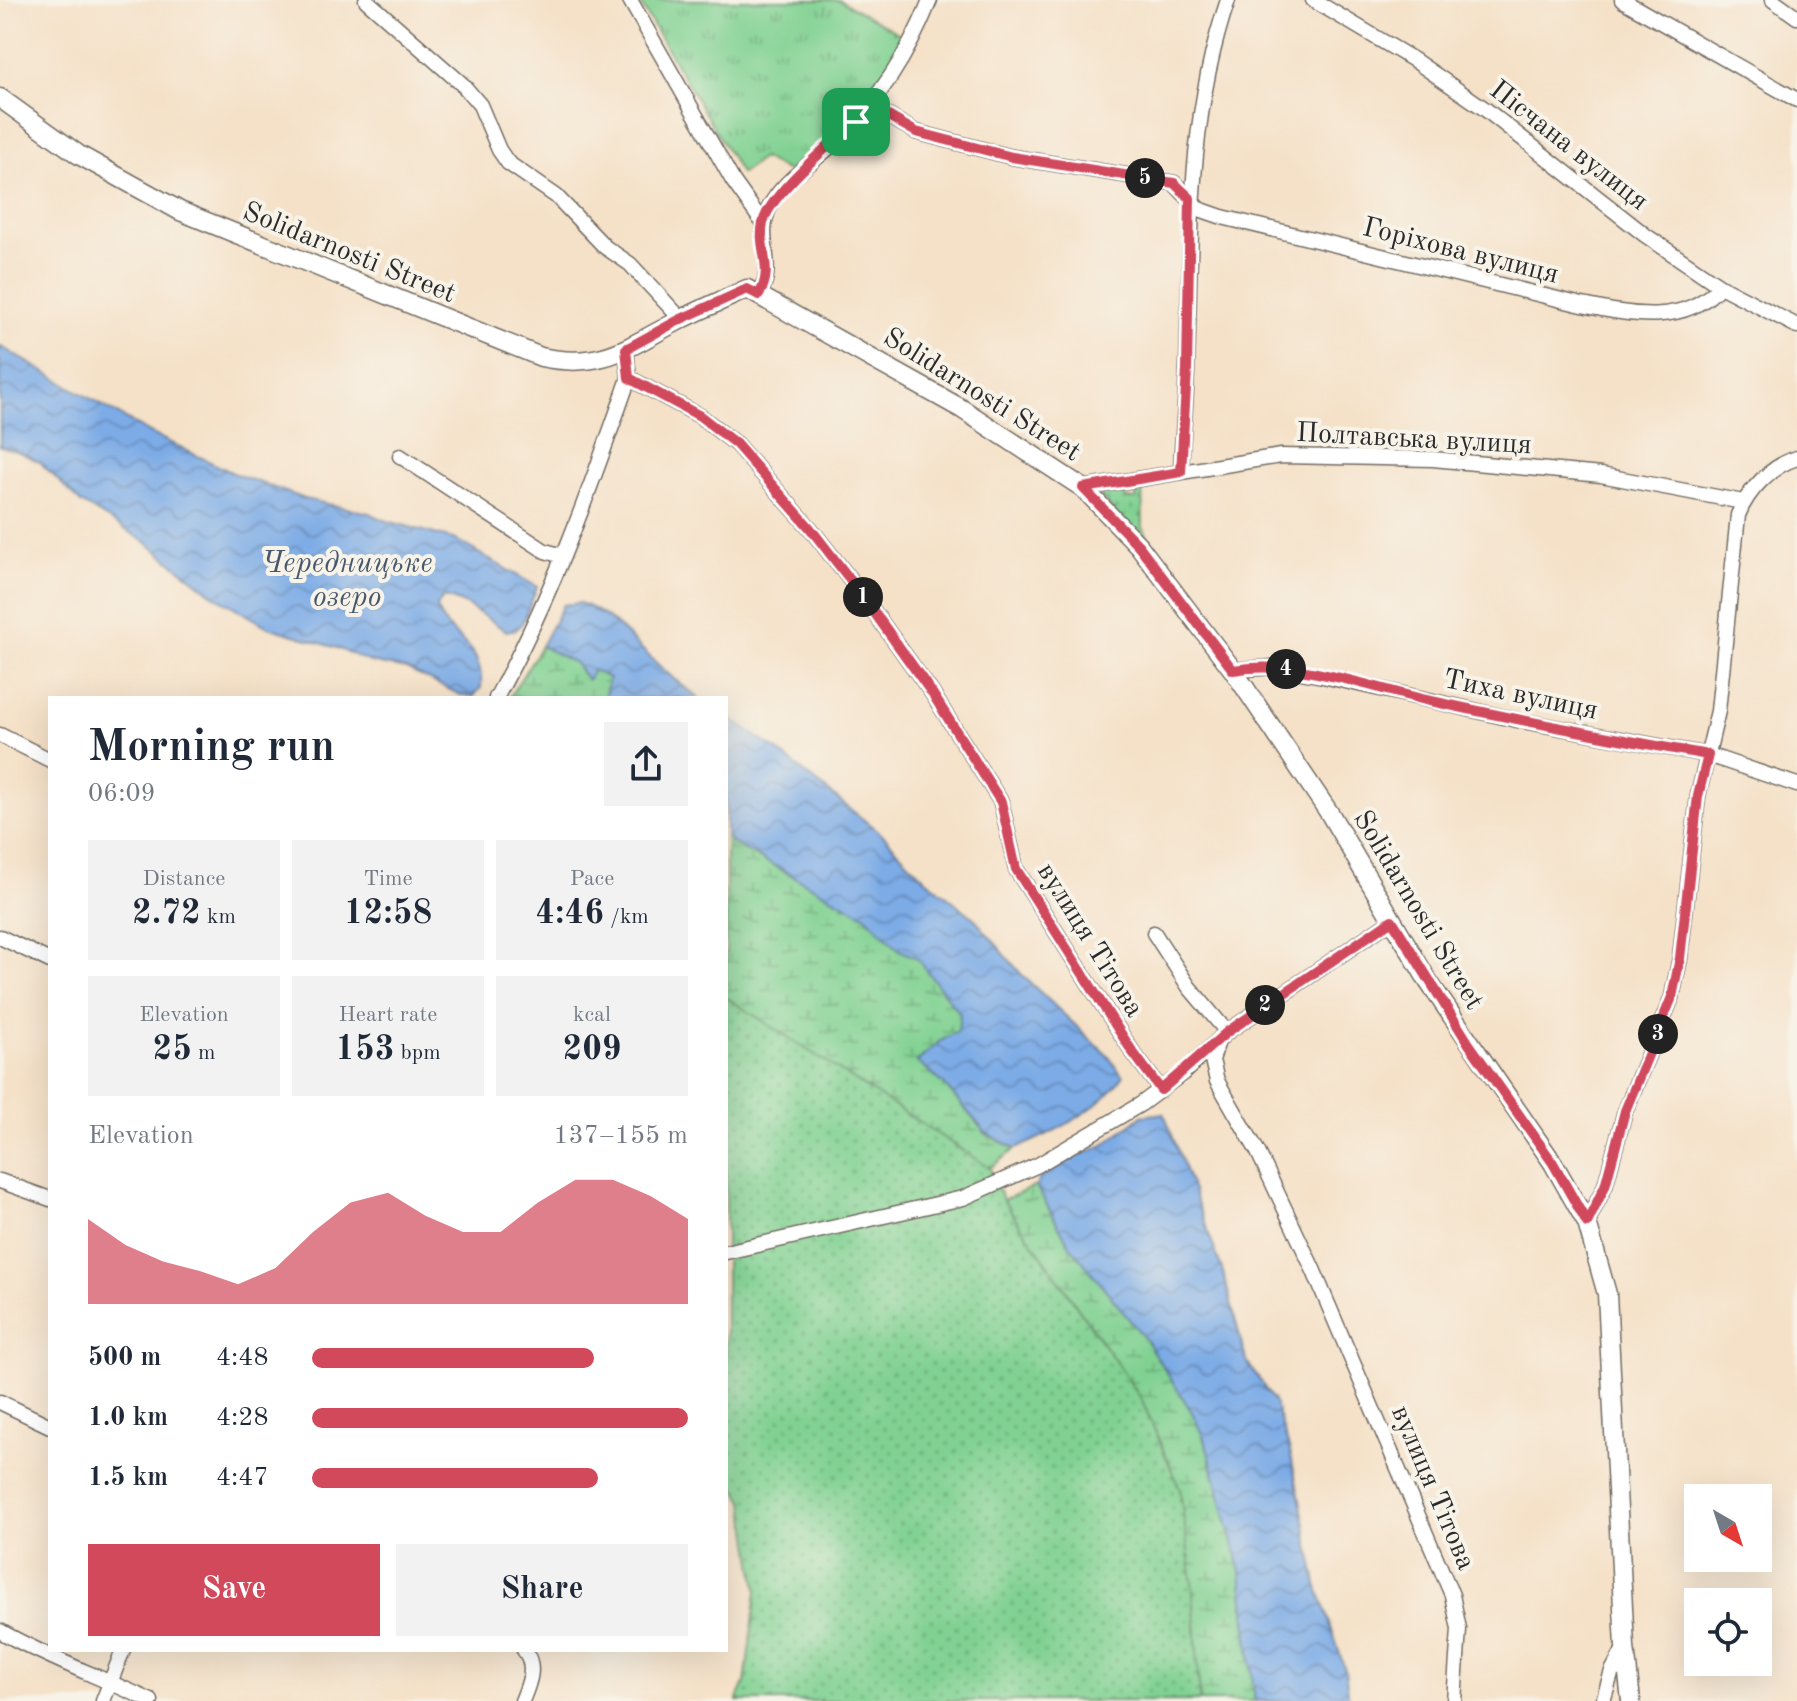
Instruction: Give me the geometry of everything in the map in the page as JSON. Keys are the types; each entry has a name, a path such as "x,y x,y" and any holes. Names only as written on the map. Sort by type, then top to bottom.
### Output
{"main road":[{"name":"Solidarnosti Street","path":"0,98 79,155 180,211 541,357 566,362 599,360 747,289 962,409 1083,488 1139,546 1233,670 1330,814 1469,1044 1553,1163 1587,1223 1607,1294 1625,1647"},
{"path":"1625,1647 1631,1701"}],"street":[{"path":"366,0 463,85 480,105 499,150 508,163 556,196 605,247 630,264 681,319"},
{"path":"630,0 733,181 763,223"},
{"path":"759,295 767,276 763,223 774,200 871,106 909,49 930,0"},
{"path":"1181,472 1187,370 1190,198 1209,63 1228,0"},
{"name":"Пісчана вулиця","path":"1313,0 1414,60 1485,109 1645,235 1720,286 1797,326"},
{"path":"1622,0 1797,100"},
{"path":"1773,0 1797,17"},
{"name":"Горіхова вулиця","path":"871,106 916,132 1012,157 1174,183 1199,209 1222,217 1578,304 1630,314 1693,308 1720,286"},
{"path":"497,696 528,640 563,556 629,378 626,349"},
{"name":"вулиця Тітова","path":"629,378 700,416 736,444 810,528 859,591 932,693 1001,802 1016,869 1132,1051 1161,1090"},
{"path":"400,456 545,551 563,556"},
{"name":"Полтавська вулиця","path":"1083,488 1281,456 1433,459 1601,475 1743,502"},
{"path":"1587,1223 1605,1186 1625,1111 1672,997 1680,958 1698,796 1718,711 1735,526 1743,502 1770,472 1797,458"},
{"path":"1708,495 1735,526"},
{"name":"Тиха вулиця","path":"1233,670 1273,667 1323,676 1517,720 1708,755 1797,785"},
{"path":"0,735 48,759"},
{"path":"728,1252 963,1198 1038,1165 1161,1090 1222,1036 1392,920"},
{"name":"вулиця Тітова","path":"1154,933 1222,1036 1212,1060 1217,1081 1258,1152 1313,1269 1452,1595 1459,1629 1454,1701"},
{"path":"0,937 48,960"},
{"path":"0,1181 48,1198"},
{"path":"0,1402 48,1425"},
{"path":"0,1631 68,1666 151,1701"},
{"name":"Solidarnosti Street","path":"1603,1701 1612,1671 1625,1647"},
{"path":"103,1701 122,1652"},
{"path":"522,1701 532,1671 527,1653"}],"green space":[{"path":"638,0 839,0 907,38 867,99 821,149 791,173 762,158 741,174"},
{"path":"1142,483 1143,527 1157,555 1153,556 1100,496 1121,488 1126,493 1126,499 1136,499 1136,484"},
{"path":"541,646 575,663 587,680 593,670 609,678 607,696 510,696"},
{"path":"728,838 732,843 865,915 899,950 917,958 960,1014 958,1031 939,1042 917,1062 943,1083 986,1134 1015,1149 990,1168 728,998"},
{"path":"728,998 990,1168 1003,1200 1141,1398 1180,1489 1193,1590 1200,1701 737,1701 745,1683 757,1590 744,1502 728,1473"},
{"path":"1036,1186 1069,1244 1145,1339 1192,1412 1206,1443 1241,1572 1255,1701 1200,1701 1193,1590 1180,1489 1141,1398 1003,1200"}],"water":[{"name":"Чередницьке озеро","path":"0,346 150,433 233,473 305,499 369,513 456,540 537,587 524,620 517,629 506,631 468,606 443,597 437,607 441,618 471,651 481,673 481,688 474,696 461,695 406,669 370,662 337,648 268,627 215,596 146,542 81,503 40,462 0,446"},
{"path":"580,603 609,619 697,696 606,696 609,678 593,670 587,680 575,663 541,646 563,605"},
{"path":"728,717 775,749 884,836 920,874 974,918 1022,975 1108,1056 1123,1076 1101,1100 1074,1120 1015,1149 986,1133 943,1083 917,1062 939,1042 958,1031 960,1014 917,958 899,950 865,915 732,843 728,838"},
{"path":"1164,1113 1223,1272 1246,1360 1274,1402 1290,1451 1317,1584 1345,1670 1349,1701 1255,1701 1241,1572 1206,1443 1192,1412 1145,1339 1069,1244 1036,1186 1044,1171 1104,1145 1141,1116"}],"route":[{"path":"871,106 916,132 1012,157 1174,183 1190,198 1187,370 1181,472 1083,488 1139,546 1233,670 1273,667 1517,720 1708,755 1698,796 1680,958 1672,997 1625,1111 1605,1186 1587,1223 1553,1163 1469,1044 1392,920 1227,1032 1161,1090 1132,1051 1016,869 1001,802 932,693 859,591 810,528 736,444 700,416 629,378 626,349 681,319 747,289 759,295 767,276 763,223 774,200 856,122 871,106"}]}
